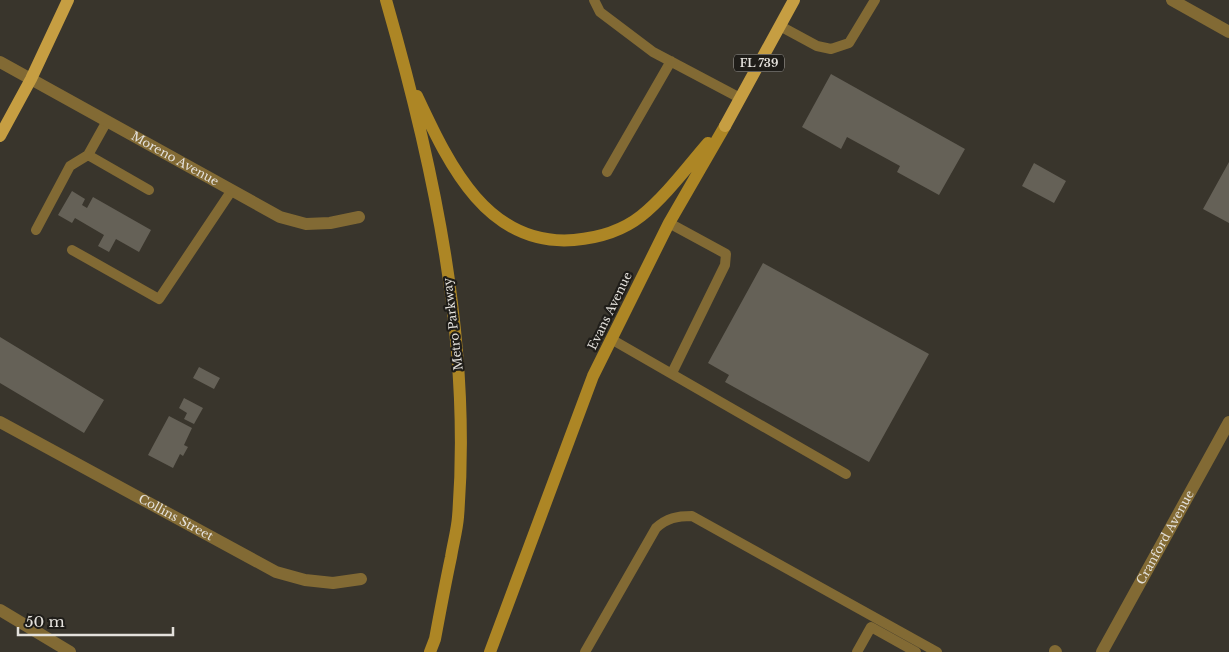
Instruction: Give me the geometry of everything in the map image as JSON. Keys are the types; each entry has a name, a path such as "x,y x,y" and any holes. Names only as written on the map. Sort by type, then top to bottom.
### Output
{"main road":[{"path":"1,132 31,79 68,0"},
{"name":"Metro Parkway","path":"386,0 407,73 439,215 453,317 461,397 461,468 458,519 435,639 430,652"},
{"name":"Evans Avenue","path":"490,652 593,376 669,223 794,0"},
{"path":"407,73 440,145 470,191 486,208 505,223 524,232 544,238 587,239 626,226 641,216 656,201 725,126"}],"street":[{"path":"1172,0 1229,32"},
{"name":"Moreno Avenue","path":"0,62 280,217 306,224 330,223 358,217"},
{"name":"Collins Street","path":"0,422 276,572 305,580 333,583 361,579"},
{"name":"Cranford Avenue","path":"1102,652 1229,422"},
{"path":"0,610 70,652"}],"lane":[{"path":"594,0 600,12 653,52 740,98"},
{"path":"780,26 817,46 831,49 849,43 875,0"},
{"path":"607,172 670,61"},
{"path":"36,230 70,166 88,155 107,121"},
{"path":"88,155 149,190"},
{"path":"72,250 158,299 232,190"},
{"path":"669,223 726,254 725,265 672,373"},
{"path":"611,339 846,474"},
{"path":"586,652 656,528 663,522 678,516 692,516 937,652"},
{"path":"857,652 871,627 916,652"}],"building":[{"path":"831,74 965,149 939,195 897,172 900,166 847,137 841,149 802,127"},
{"path":"1229,162 1229,223 1203,209"},
{"path":"1034,163 1066,181 1054,203 1022,186"},
{"path":"72,191 85,199 82,205 87,208 93,197 151,230 139,252 116,239 109,252 98,246 104,235 75,218 72,223 58,215"},
{"path":"763,263 929,354 869,462 725,382 729,375 708,363"},
{"path":"0,337 104,400 84,433 0,383"},
{"path":"199,367 220,378 214,389 193,378"},
{"path":"184,398 203,408 194,424 184,419 187,413 179,408"},
{"path":"169,416 192,428 184,445 188,447 183,456 180,454 173,468 148,455"}]}
